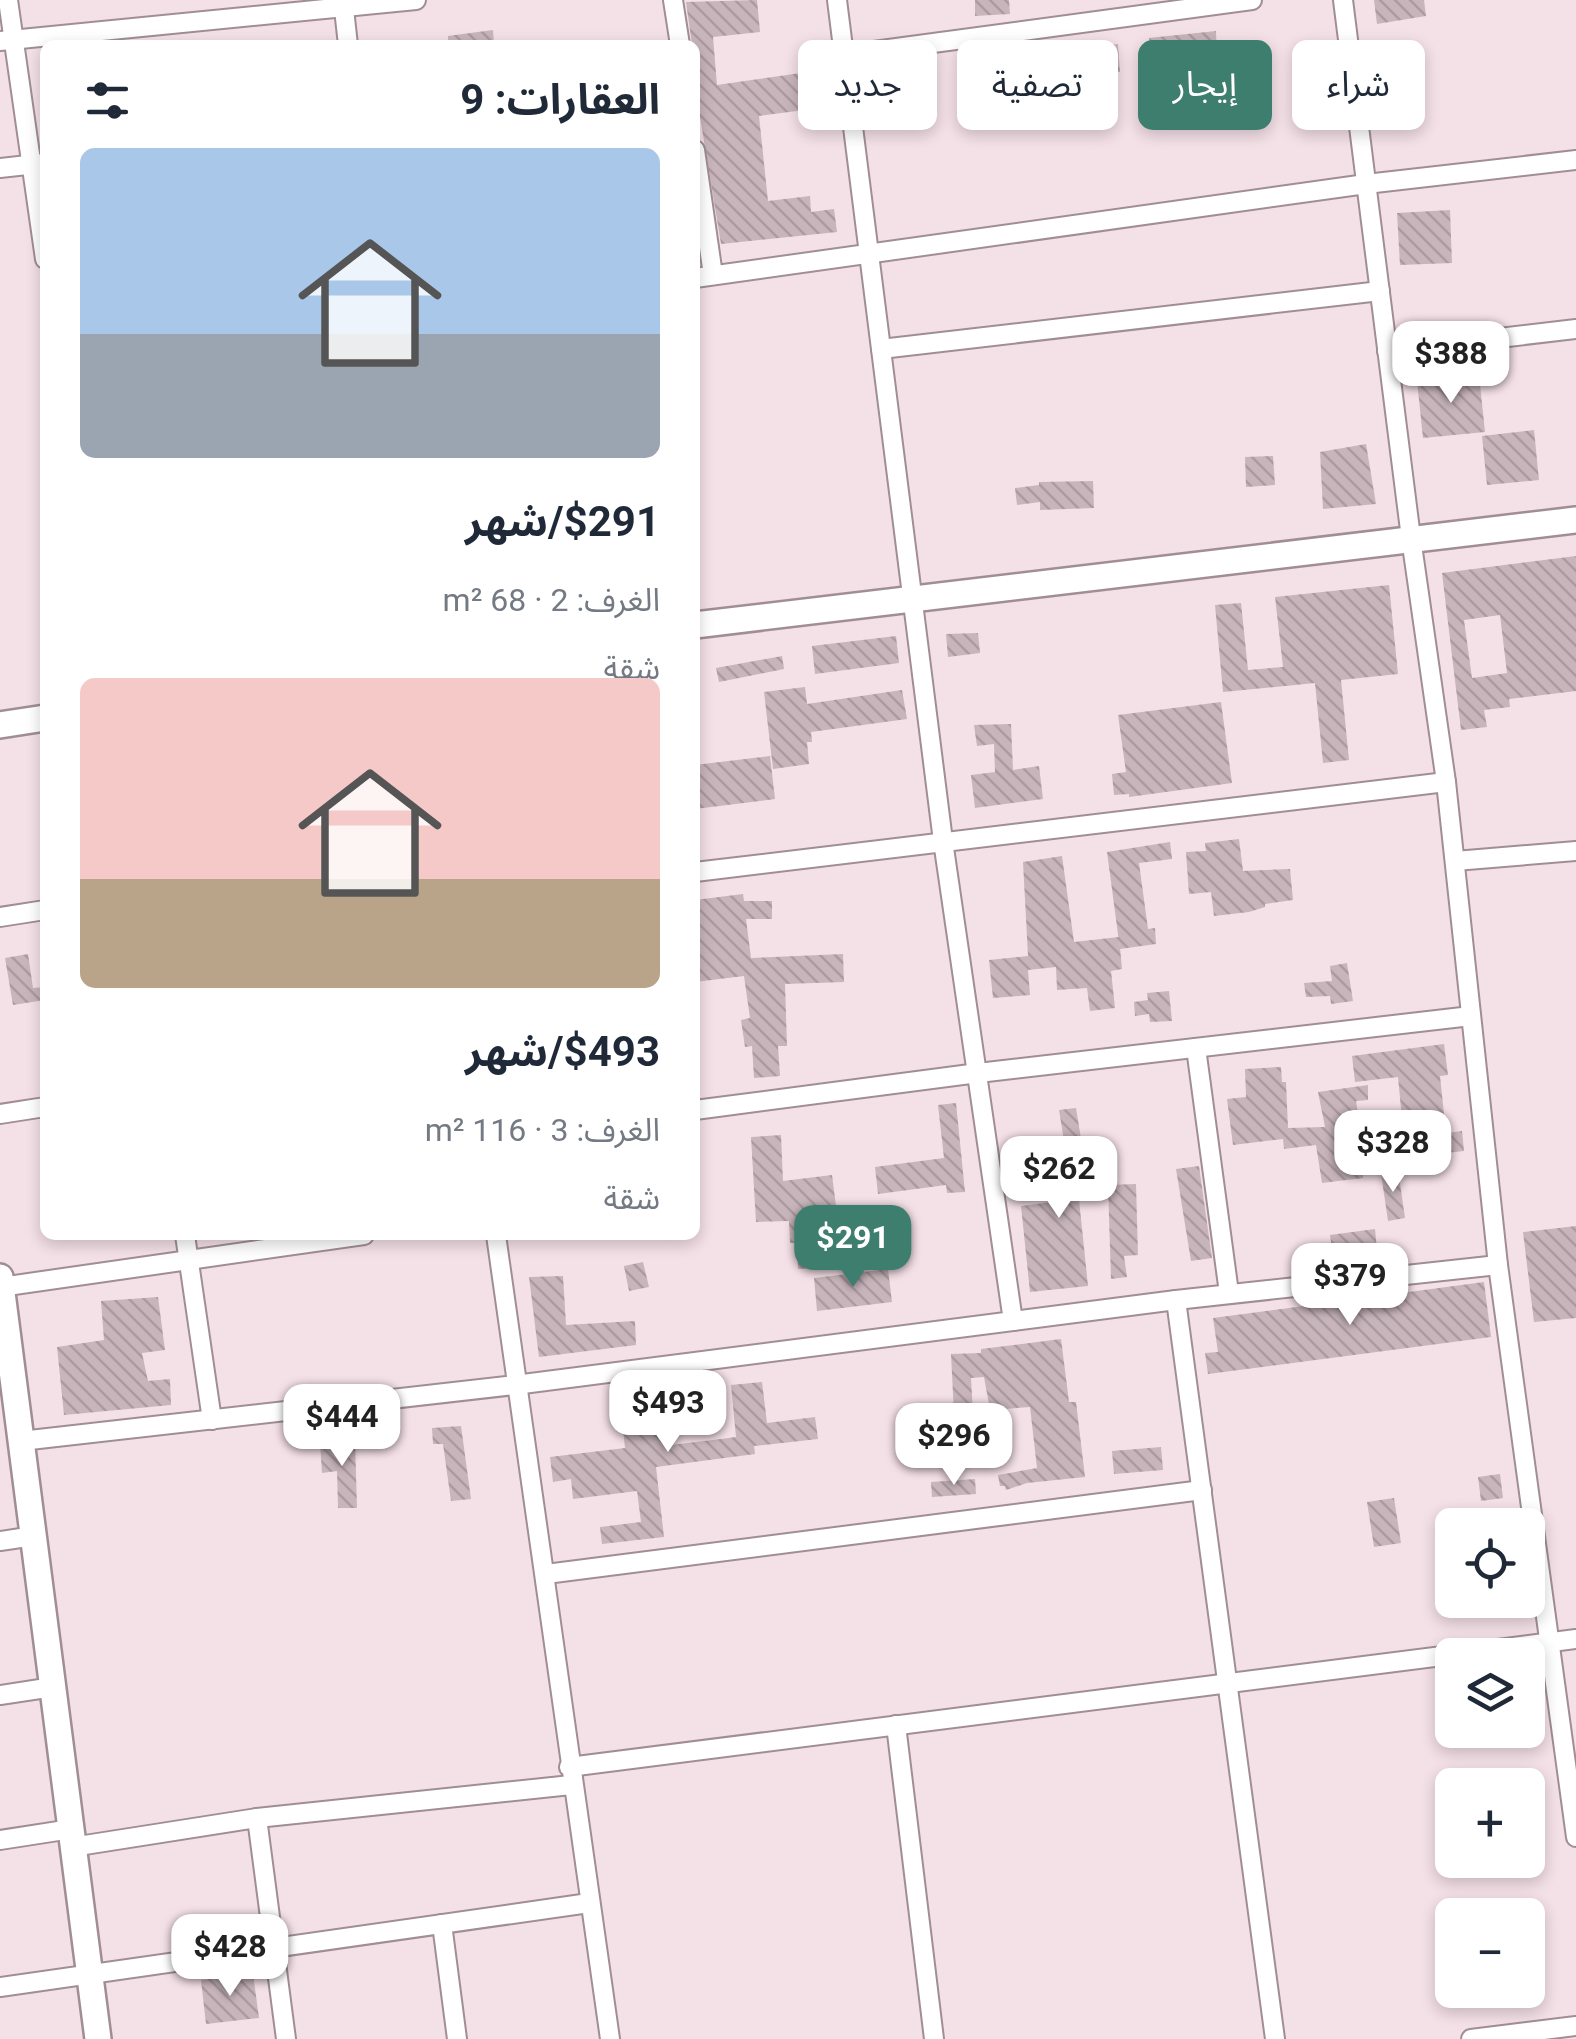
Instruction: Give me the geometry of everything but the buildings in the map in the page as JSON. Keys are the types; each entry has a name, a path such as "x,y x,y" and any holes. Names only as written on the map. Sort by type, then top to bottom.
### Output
{"street":[{"path":"8,0 6,40 38,164 40,191"},
{"path":"6,40 343,4 416,0"},
{"path":"673,0 679,40"},
{"path":"837,0 842,40"},
{"path":"937,42 1252,0"},
{"path":"1343,0 1410,538 1446,782 1498,1265 1575,1828"},
{"path":"343,4 347,40"},
{"path":"853,130 943,840 1013,1321"},
{"path":"700,220 704,276 1366,184 1576,160"},
{"path":"0,168 38,164"},
{"path":"882,349 1380,291"},
{"path":"1387,350 1576,329"},
{"path":"700,624 1576,520"},
{"path":"0,725 40,719"},
{"path":"700,871 1446,782"},
{"path":"1454,861 1576,851"},
{"path":"0,916 40,911"},
{"path":"700,1109 1471,1016"},
{"path":"1196,1048 1229,1294"},
{"path":"0,1114 40,1108"},
{"path":"186,1240 212,1420"},
{"path":"1,1287 329,1240"},
{"path":"497,1240 610,2039"},
{"path":"13,1431 212,1420 1176,1300 1498,1265"},
{"path":"0,1276 13,1431 34,1536 98,2039"},
{"path":"1176,1300 1274,2039"},
{"path":"546,1574 1202,1490"},
{"path":"0,1542 34,1536"},
{"path":"0,1840 72,1838 257,1818 570,1776 896,1725 1576,1638"},
{"path":"0,1694 53,1687"},
{"path":"896,1725 934,2039"},
{"path":"257,1818 286,2039"},
{"path":"0,1987 589,1903"},
{"path":"442,1924 456,2039"},
{"path":"1471,2039 1576,2026"}]}
